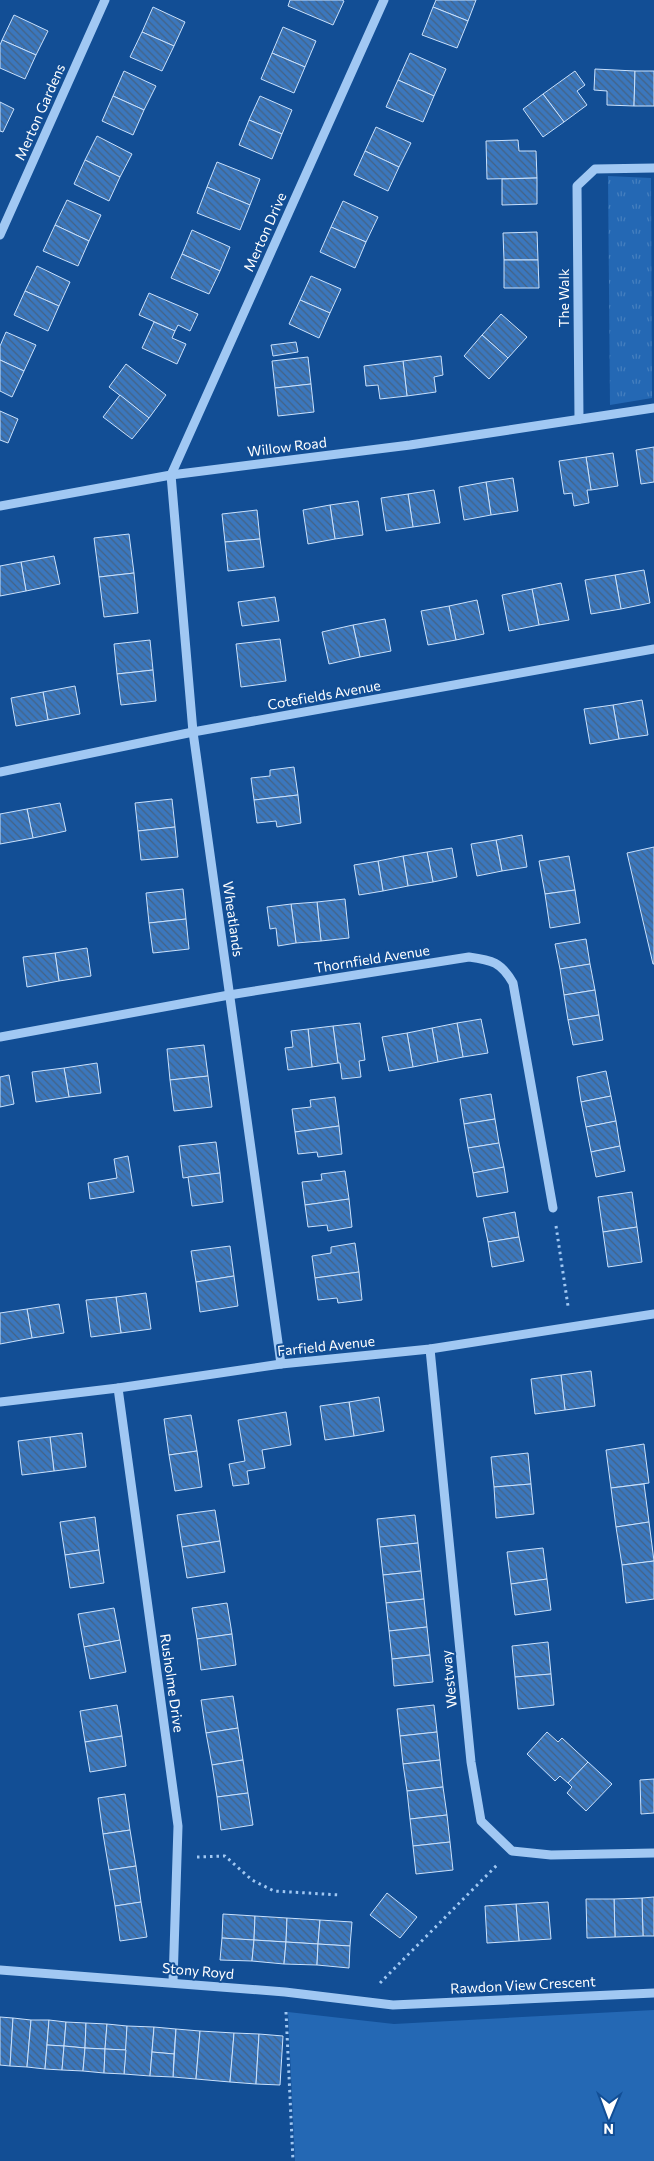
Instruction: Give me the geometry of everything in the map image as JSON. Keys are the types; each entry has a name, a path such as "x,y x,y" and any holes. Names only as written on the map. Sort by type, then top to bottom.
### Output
{"street":[{"name":"Merton Gardens","path":"0,235 104,0"},
{"name":"Merton Drive","path":"172,475 384,0"},
{"name":"The Walk","path":"579,419 577,186 595,168 654,168"},
{"path":"579,419 654,408"},
{"name":"Willow Road","path":"0,506 172,475 410,445 579,419"},
{"name":"Wheatlands","path":"172,475 193,732 281,1364"},
{"name":"Cotefields Avenue","path":"0,772 193,732 654,649"},
{"name":"Thornfield Avenue","path":"0,1037 229,995 469,957 486,959 504,969 512,983 553,1208"},
{"name":"Farfield Avenue","path":"0,1402 118,1388 281,1364 430,1349 654,1314"},
{"name":"Westway","path":"430,1349 471,1762 482,1821 512,1851"},
{"name":"Rusholme Drive","path":"118,1388 178,1826 173,1982"},
{"path":"512,1851 551,1855 654,1853"},
{"name":"Stony Royd","path":"0,1970 173,1982 284,1992 393,2005"},
{"name":"Rawdon View Crescent","path":"393,2005 654,1993"}],"path":[{"path":"553,1208 571,1327"},
{"path":"362,2002 512,1851"},
{"path":"177,1857 225,1856 252,1880 274,1891 340,1895"},
{"path":"284,1992 293,2161"}],"green space":[{"path":"608,176 651,178 652,398 610,405"},
{"path":"654,2010 654,2161 295,2161 288,2012 394,2024"}],"building":[{"path":"290,0 344,1 333,25 288,6"},
{"path":"436,0 476,0 468,21 433,7"},
{"path":"153,7 185,22 174,46 142,32"},
{"path":"433,7 468,21 457,48 422,35"},
{"path":"14,15 48,31 36,55 2,40"},
{"path":"283,27 316,41 305,67 272,53"},
{"path":"142,32 174,46 162,71 130,57"},
{"path":"2,40 36,55 25,79 0,68 0,45"},
{"path":"272,53 305,67 294,93 261,79"},
{"path":"410,53 446,69 434,96 398,80"},
{"path":"595,69 635,71 634,106 607,105 607,91 594,90"},
{"path":"124,71 156,86 144,110 113,96"},
{"path":"575,71 585,85 577,91 587,105 564,122 543,94"},
{"path":"635,71 654,71 654,106 634,106"},
{"path":"398,80 434,96 423,122 386,107"},
{"path":"543,94 564,122 543,137 523,109"},
{"path":"113,96 144,110 133,135 102,121"},
{"path":"260,96 292,110 282,134 249,120"},
{"path":"0,102 14,109 3,132 0,131"},
{"path":"249,120 282,134 272,159 239,145"},
{"path":"376,127 411,143 399,167 365,151"},
{"path":"97,136 132,154 120,177 85,160"},
{"path":"518,140 519,151 536,151 537,178 487,179 486,141"},
{"path":"365,151 399,167 388,191 354,175"},
{"path":"85,160 120,177 109,201 74,184"},
{"path":"217,162 260,179 250,205 207,187"},
{"path":"537,178 537,204 502,205 502,179"},
{"path":"207,187 250,205 240,230 197,213"},
{"path":"67,200 101,215 89,241 55,225"},
{"path":"343,201 378,217 366,242 331,227"},
{"path":"55,225 89,241 78,266 43,251"},
{"path":"331,227 366,242 355,268 320,252"},
{"path":"192,230 230,247 220,271 182,254"},
{"path":"537,232 538,260 504,260 503,233"},
{"path":"182,254 220,271 209,294 171,278"},
{"path":"504,260 538,260 539,288 504,288"},
{"path":"37,266 70,282 59,306 25,291"},
{"path":"311,276 341,289 330,313 300,300"},
{"path":"25,291 59,306 48,331 14,315"},
{"path":"149,293 198,314 190,331 178,325 175,331 139,315"},
{"path":"300,300 330,313 319,338 289,324"},
{"path":"501,314 527,337 508,358 482,335"},
{"path":"154,322 175,331 172,338 186,344 177,364 142,348"},
{"path":"6,332 36,345 24,371 0,360 0,346"},
{"path":"482,335 508,358 489,379 464,356"},
{"path":"296,342 298,352 273,356 271,345"},
{"path":"441,356 443,375 434,377 436,392 407,396 403,361"},
{"path":"308,357 311,384 275,388 272,361"},
{"path":"0,360 24,371 12,397 0,391"},
{"path":"403,361 407,396 380,399 378,385 366,386 364,366"},
{"path":"126,364 166,395 149,418 109,387"},
{"path":"311,384 314,412 278,416 275,388"},
{"path":"120,395 149,418 132,439 103,417"},
{"path":"0,411 18,419 8,443 0,440"},
{"path":"654,447 654,482 641,484 636,450"},
{"path":"613,453 618,486 591,490 586,457"},
{"path":"586,457 591,490 587,490 589,503 574,506 572,493 564,494 559,461"},
{"path":"513,478 518,511 491,515 486,482"},
{"path":"486,482 491,515 464,520 459,487"},
{"path":"434,490 440,523 413,527 408,494"},
{"path":"408,494 413,527 386,531 381,498"},
{"path":"358,501 363,535 335,539 330,505"},
{"path":"330,505 335,539 308,544 303,510"},
{"path":"257,510 260,539 225,542 222,514"},
{"path":"129,534 134,573 99,577 94,538"},
{"path":"260,539 264,567 228,571 225,542"},
{"path":"54,556 60,584 26,591 21,562"},
{"path":"21,562 26,591 0,596 0,566"},
{"path":"644,570 650,603 621,609 615,575"},
{"path":"134,573 138,613 104,617 99,577"},
{"path":"615,575 621,609 591,614 585,580"},
{"path":"561,583 569,620 539,625 532,589"},
{"path":"532,589 539,625 509,631 502,595"},
{"path":"275,597 279,621 242,626 238,602"},
{"path":"477,600 484,634 456,640 449,606"},
{"path":"449,606 456,640 428,645 421,611"},
{"path":"385,619 391,651 360,657 353,625"},
{"path":"353,625 360,657 329,664 322,632"},
{"path":"280,639 286,681 241,687 236,644"},
{"path":"150,640 153,670 117,674 114,644"},
{"path":"153,670 156,701 121,705 117,674"},
{"path":"75,686 80,714 48,720 43,692"},
{"path":"43,692 48,720 16,726 11,698"},
{"path":"642,700 648,735 619,739 613,705"},
{"path":"613,705 619,739 590,744 584,709"},
{"path":"294,767 298,795 254,800 251,778 270,776 270,770"},
{"path":"298,795 301,823 277,827 276,821 257,823 254,800"},
{"path":"172,799 175,827 138,831 135,803"},
{"path":"60,803 66,831 33,838 27,809"},
{"path":"27,809 33,838 0,844 0,814"},
{"path":"175,827 178,857 141,860 138,831"},
{"path":"522,835 527,867 502,871 496,840"},
{"path":"496,840 502,871 477,876 471,844"},
{"path":"654,847 654,964 653,964 627,853"},
{"path":"452,848 457,877 433,882 427,852"},
{"path":"427,852 433,882 408,886 403,856"},
{"path":"403,856 408,886 383,891 378,861"},
{"path":"569,856 575,890 545,894 539,861"},
{"path":"378,861 383,891 359,895 354,865"},
{"path":"183,889 186,919 149,923 146,893"},
{"path":"575,890 580,923 550,928 545,894"},
{"path":"345,899 349,938 321,941 317,902"},
{"path":"317,902 321,941 296,943 291,904"},
{"path":"291,904 296,943 278,946 276,928 270,929 267,907"},
{"path":"186,919 189,949 153,953 149,923"},
{"path":"586,939 590,964 560,969 555,944"},
{"path":"87,948 91,976 59,981 55,953"},
{"path":"55,953 59,981 27,987 23,957"},
{"path":"590,964 595,990 564,995 560,969"},
{"path":"595,990 599,1015 568,1020 564,995"},
{"path":"599,1015 603,1040 573,1045 568,1020"},
{"path":"481,1019 488,1053 463,1057 457,1023"},
{"path":"360,1023 365,1060 359,1061 361,1077 342,1079 333,1026"},
{"path":"457,1023 463,1057 438,1062 432,1028"},
{"path":"333,1026 338,1063 312,1067 308,1029"},
{"path":"432,1028 438,1062 413,1067 407,1033"},
{"path":"308,1029 312,1067 288,1070 285,1048 293,1047 291,1031"},
{"path":"407,1033 413,1067 389,1071 382,1037"},
{"path":"204,1045 208,1076 170,1080 167,1049"},
{"path":"97,1063 101,1093 69,1097 64,1068"},
{"path":"64,1068 69,1097 36,1102 32,1072"},
{"path":"606,1071 611,1096 581,1102 577,1077"},
{"path":"9,1075 14,1104 0,1107 0,1077"},
{"path":"208,1076 212,1107 174,1111 170,1080"},
{"path":"491,1094 495,1119 464,1124 460,1099"},
{"path":"611,1096 616,1121 586,1127 581,1102"},
{"path":"335,1097 339,1126 295,1132 292,1109 311,1107 310,1100"},
{"path":"495,1119 499,1143 468,1148 464,1124"},
{"path":"616,1121 620,1146 591,1152 586,1127"},
{"path":"339,1126 342,1154 318,1157 317,1152 298,1154 295,1132"},
{"path":"216,1142 220,1173 183,1178 179,1146"},
{"path":"499,1143 504,1167 473,1173 468,1148"},
{"path":"620,1146 625,1171 596,1177 591,1152"},
{"path":"128,1156 134,1192 90,1199 88,1183 117,1178 114,1159"},
{"path":"504,1167 508,1192 477,1197 473,1173"},
{"path":"345,1171 349,1199 305,1205 302,1182 322,1180 321,1174"},
{"path":"220,1173 223,1202 192,1206 188,1177"},
{"path":"632,1192 637,1227 603,1232 598,1197"},
{"path":"349,1199 352,1227 328,1231 327,1225 308,1227 305,1205"},
{"path":"515,1212 519,1237 488,1242 483,1218"},
{"path":"637,1227 642,1262 608,1267 603,1232"},
{"path":"519,1237 524,1261 492,1267 488,1242"},
{"path":"355,1243 359,1272 315,1278 312,1256 331,1253 331,1247"},
{"path":"230,1246 234,1276 196,1282 191,1251"},
{"path":"359,1272 362,1300 338,1303 337,1298 318,1300 315,1278"},
{"path":"234,1276 238,1306 200,1312 196,1282"},
{"path":"146,1293 151,1329 121,1333 116,1297"},
{"path":"116,1297 121,1333 91,1337 86,1300"},
{"path":"59,1304 64,1333 32,1338 27,1309"},
{"path":"27,1309 32,1338 0,1344 0,1313"},
{"path":"591,1371 595,1406 565,1410 561,1375"},
{"path":"561,1375 565,1410 535,1414 531,1379"},
{"path":"379,1397 384,1431 354,1436 349,1402"},
{"path":"349,1402 354,1436 325,1440 320,1406"},
{"path":"286,1412 291,1445 262,1450 265,1468 247,1471 249,1484 233,1486 229,1464 245,1461 238,1420"},
{"path":"191,1415 197,1451 169,1455 164,1419"},
{"path":"82,1433 86,1467 54,1471 50,1437"},
{"path":"50,1437 54,1471 22,1475 18,1441"},
{"path":"644,1444 649,1483 611,1488 606,1450"},
{"path":"197,1451 202,1487 175,1491 169,1455"},
{"path":"528,1453 531,1484 494,1487 491,1457"},
{"path":"531,1484 534,1514 496,1518 494,1487"},
{"path":"644,1484 649,1522 616,1527 611,1488"},
{"path":"215,1510 220,1541 182,1547 177,1515"},
{"path":"415,1515 418,1543 380,1547 377,1519"},
{"path":"95,1517 99,1550 65,1555 60,1522"},
{"path":"649,1522 654,1561 622,1565 616,1527"},
{"path":"220,1541 225,1572 187,1578 182,1547"},
{"path":"418,1543 421,1571 383,1575 380,1547"},
{"path":"543,1548 547,1579 511,1584 507,1552"},
{"path":"99,1550 104,1583 70,1588 65,1555"},
{"path":"654,1561 654,1599 626,1603 622,1565"},
{"path":"421,1571 424,1599 386,1603 383,1575"},
{"path":"547,1579 551,1610 515,1615 511,1584"},
{"path":"424,1599 427,1627 389,1631 386,1603"},
{"path":"227,1603 232,1634 197,1639 192,1608"},
{"path":"114,1608 120,1640 84,1647 78,1614"},
{"path":"427,1627 430,1655 392,1659 389,1631"},
{"path":"232,1634 236,1665 201,1670 197,1639"},
{"path":"120,1640 126,1672 90,1679 84,1647"},
{"path":"548,1642 551,1674 515,1677 512,1646"},
{"path":"430,1655 433,1682 394,1686 392,1659"},
{"path":"551,1674 554,1705 518,1709 515,1677"},
{"path":"233,1696 238,1728 206,1733 201,1700"},
{"path":"117,1705 122,1736 85,1742 80,1711"},
{"path":"434,1705 437,1732 400,1736 397,1709"},
{"path":"238,1728 243,1760 212,1765 206,1733"},
{"path":"437,1732 440,1760 403,1764 400,1736"},
{"path":"547,1732 558,1742 562,1738 588,1762 568,1783 560,1776 555,1781 527,1754"},
{"path":"122,1736 126,1766 90,1772 85,1742"},
{"path":"243,1760 248,1793 217,1797 212,1765"},
{"path":"440,1760 443,1787 407,1791 403,1764"},
{"path":"588,1762 612,1784 586,1811 567,1793 572,1787 568,1783"},
{"path":"654,1779 654,1813 641,1814 640,1780"},
{"path":"443,1787 447,1815 410,1819 407,1791"},
{"path":"248,1793 253,1825 221,1830 217,1797"},
{"path":"125,1794 130,1830 103,1834 98,1798"},
{"path":"447,1815 450,1842 413,1846 410,1819"},
{"path":"130,1830 136,1866 109,1870 103,1834"},
{"path":"450,1842 453,1870 416,1874 413,1846"},
{"path":"136,1866 141,1902 115,1906 109,1870"},
{"path":"387,1893 417,1917 400,1938 370,1915"},
{"path":"654,1897 654,1936 643,1936 642,1898"},
{"path":"642,1898 643,1936 615,1937 614,1899"},
{"path":"586,1899 614,1899 615,1937 587,1938"},
{"path":"141,1902 147,1937 120,1941 115,1906"},
{"path":"548,1902 551,1939 519,1941 516,1904"},
{"path":"516,1904 519,1941 487,1943 485,1906"},
{"path":"223,1914 255,1916 254,1940 222,1938"},
{"path":"255,1916 287,1918 286,1942 254,1940"},
{"path":"287,1918 320,1920 318,1944 286,1942"},
{"path":"320,1920 352,1922 350,1946 318,1944"},
{"path":"222,1938 254,1940 252,1961 220,1960"},
{"path":"254,1940 286,1942 284,1964 252,1961"},
{"path":"286,1942 318,1944 317,1965 284,1964"},
{"path":"318,1944 350,1946 349,1968 317,1965"},
{"path":"0,2017 13,2018 10,2066 0,2065"},
{"path":"13,2018 31,2020 27,2067 10,2066"},
{"path":"31,2020 49,2020 45,2069 27,2067"},
{"path":"49,2020 66,2022 64,2046 47,2045"},
{"path":"66,2022 86,2023 85,2048 64,2046"},
{"path":"86,2023 107,2024 105,2049 85,2048"},
{"path":"107,2024 127,2026 126,2050 105,2049"},
{"path":"127,2026 154,2027 150,2076 124,2074"},
{"path":"154,2027 176,2029 174,2054 152,2052"},
{"path":"176,2029 200,2031 196,2079 173,2077"},
{"path":"200,2031 234,2033 230,2082 196,2079"},
{"path":"234,2033 259,2034 256,2084 230,2082"},
{"path":"259,2034 283,2036 280,2085 256,2084"},
{"path":"47,2045 64,2046 62,2070 45,2069"},
{"path":"64,2046 85,2048 83,2071 62,2070"},
{"path":"85,2048 105,2049 104,2073 83,2071"},
{"path":"105,2049 126,2050 124,2074 104,2073"},
{"path":"152,2052 174,2054 173,2077 150,2076"}]}
